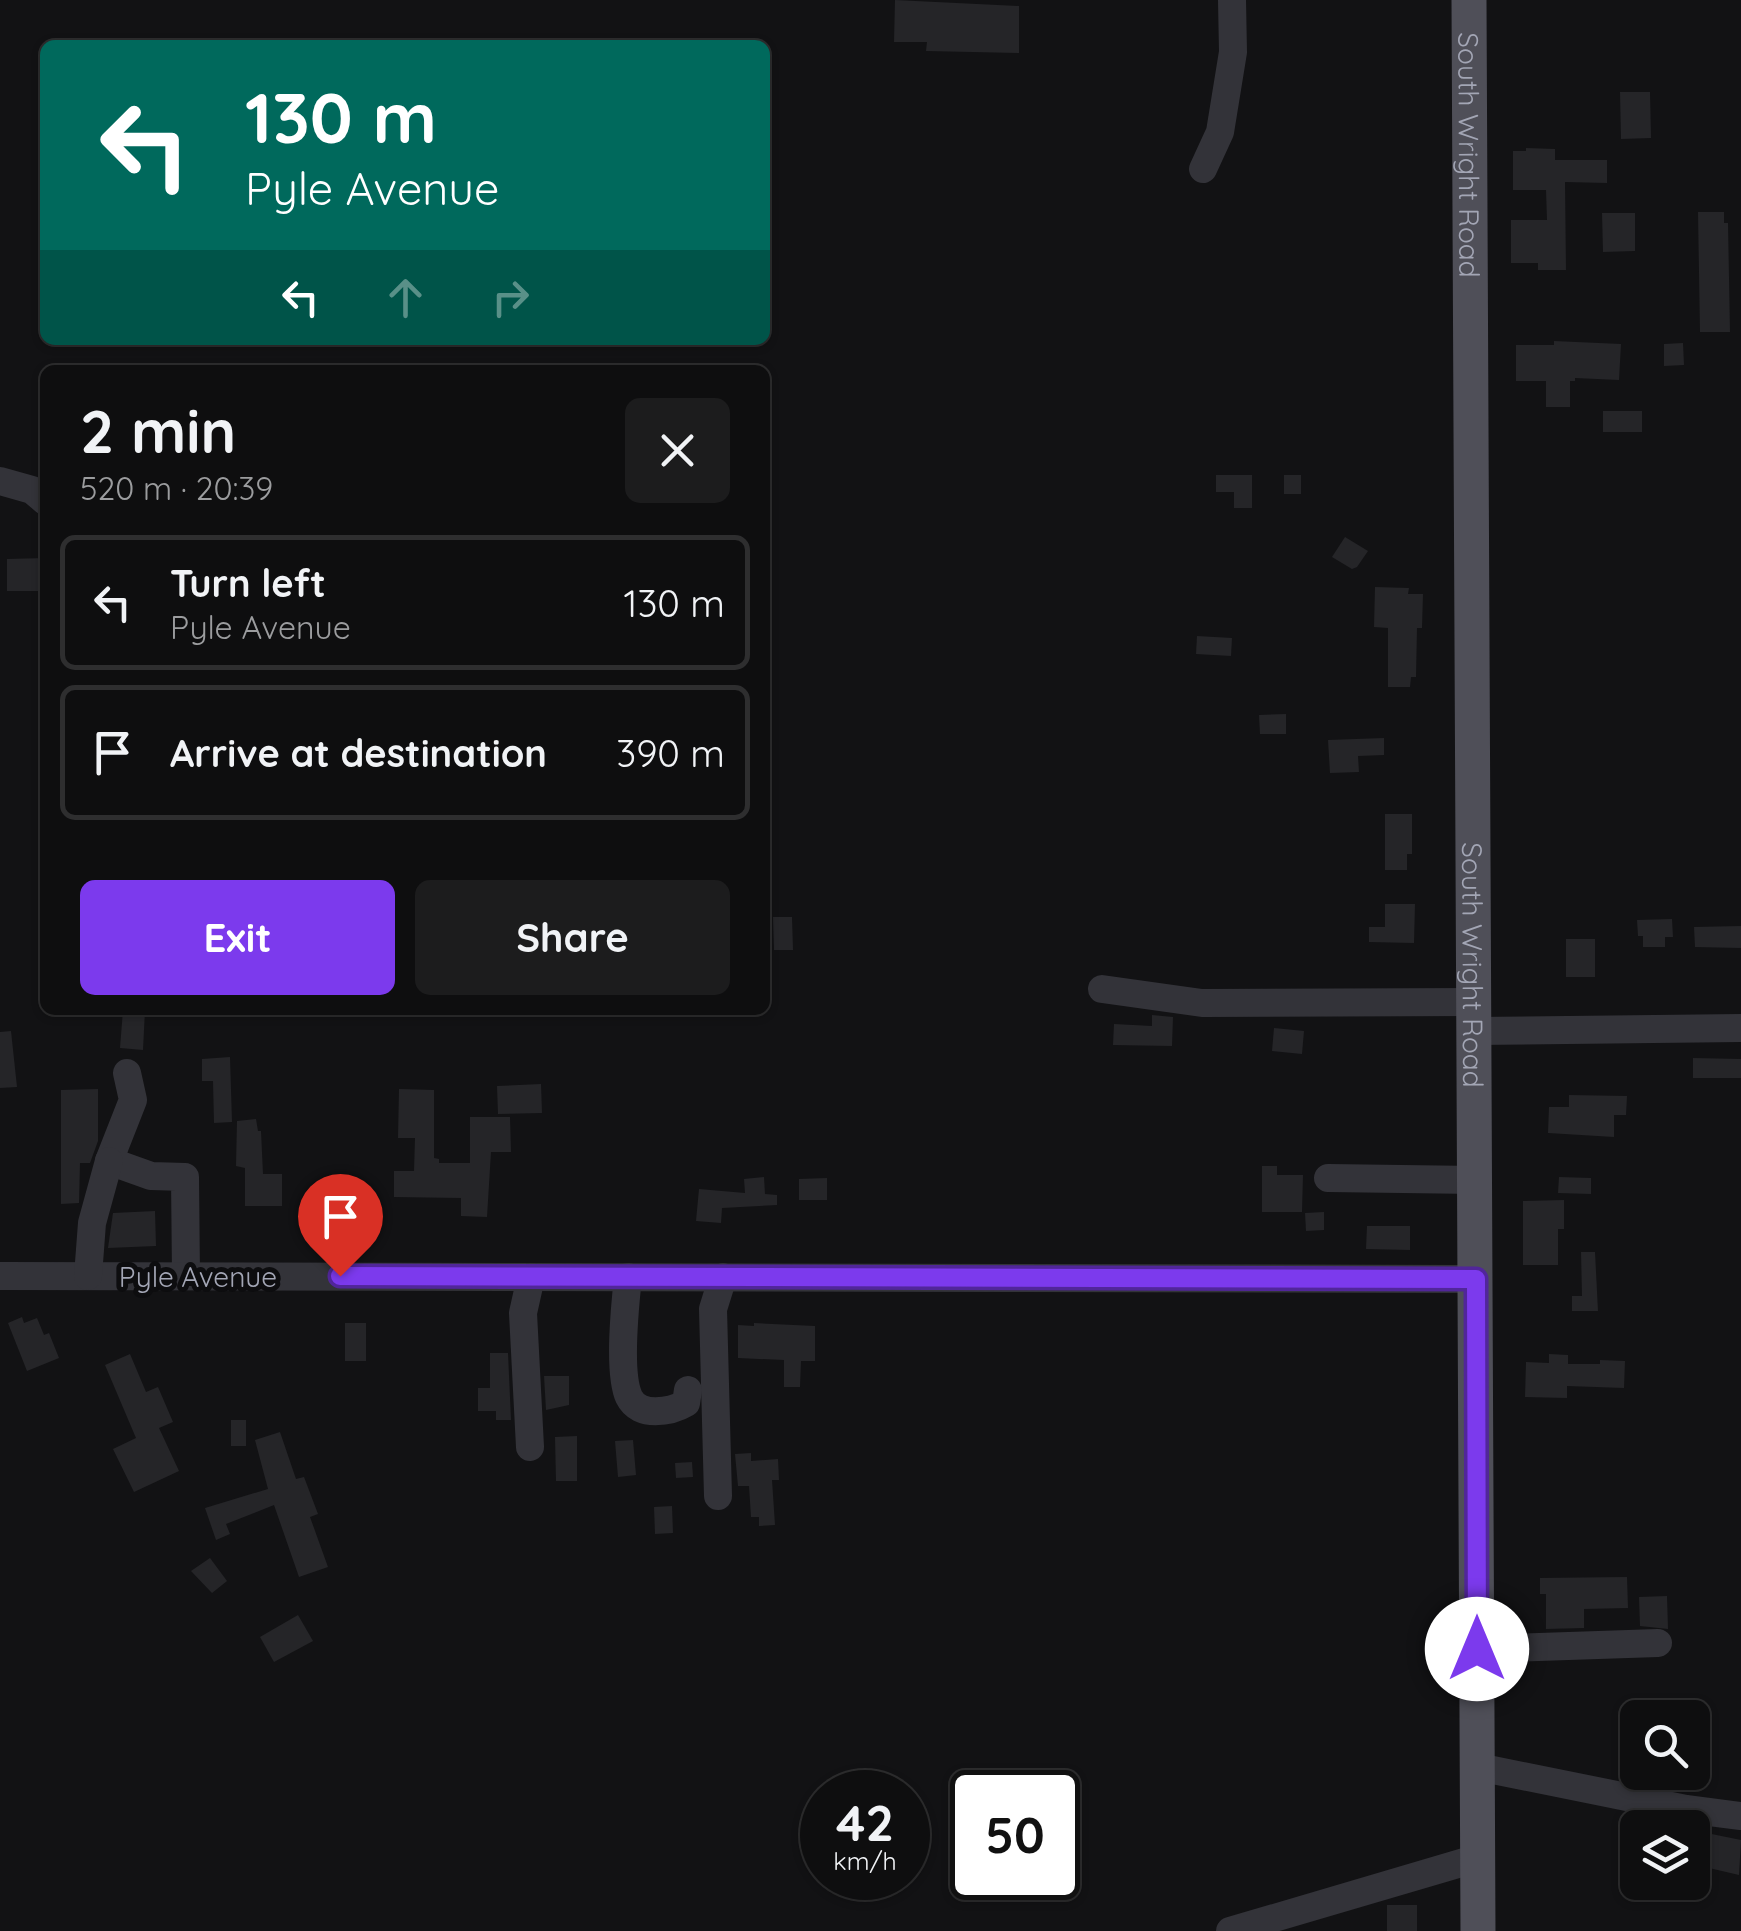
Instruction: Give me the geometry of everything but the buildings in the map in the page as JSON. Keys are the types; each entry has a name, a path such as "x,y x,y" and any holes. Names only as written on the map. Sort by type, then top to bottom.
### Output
{"main road":[{"name":"South Wright Road","path":"1469,0 1478,1931"}],"street":[{"path":"1203,169 1220,132 1233,52 1232,0"},
{"path":"0,481 32,490 40,497"},
{"path":"1102,988 1202,1002 1741,1028"},
{"path":"88,1276 92,1223 109,1161 133,1100 127,1073"},
{"path":"109,1161 151,1176 184,1177 186,1276"},
{"path":"1328,1178 1476,1180"},
{"name":"Pyle Avenue","path":"0,1276 1476,1279"},
{"path":"530,1447 523,1313 531,1277"},
{"path":"628,1277 623,1337 628,1395 634,1404 646,1410 672,1411 686,1403 688,1390"},
{"path":"718,1496 713,1309 722,1277"},
{"path":"1477,1649 1658,1643"},
{"path":"1478,1766 1686,1809 1741,1816"},
{"path":"1230,1931 1478,1858"}],"route":[{"path":"340,1276 1476,1279 1477,1649"}]}
